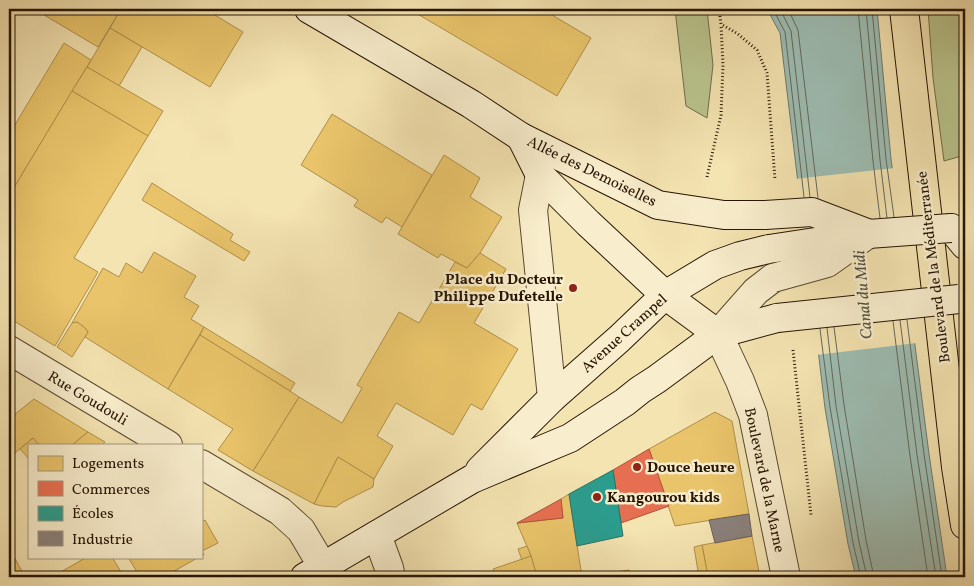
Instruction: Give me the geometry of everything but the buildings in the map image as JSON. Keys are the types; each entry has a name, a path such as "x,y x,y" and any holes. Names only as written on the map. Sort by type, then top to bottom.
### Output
{"main road":[{"name":"Allée des Demoiselles","path":"309,9 471,104 521,137 658,205 724,215 812,212 868,234"},
{"name":"Boulevard de la Méditerranée","path":"904,9 956,468 965,525"},
{"name":"Allée des Demoiselles","path":"521,137 540,175 665,295 718,334"},
{"path":"540,175 533,210 552,398"},
{"name":"Avenue Crampel","path":"472,478 552,398 619,340 665,295 715,265 740,256 770,249 868,234 962,231"},
{"path":"718,334 756,291 773,278 827,263 868,234"},
{"name":"Avenue Crampel","path":"314,572 472,478 570,438 625,402 718,334 777,318 962,300"},
{"name":"Boulevard de la Marne","path":"718,334 740,381 753,415 786,577"},
{"name":"Rue Goudouli","path":"9,350 166,444"},
{"path":"202,465 280,511 301,530 314,572"},
{"path":"377,535 391,577"}],"path":[{"path":"706,181 721,115 723,65 721,24"}],"green space":[{"path":"675,9 707,9 713,65 707,118 686,106"},
{"path":"928,9 965,9 965,155 944,161 933,78"}],"water":[{"name":"Canal du Midi","path":"767,9 877,9 891,159 929,454 947,577 856,577 848,544 825,408 780,33"}],"pier":[{"path":"895,168 917,343 816,355 794,179"}],"place":[{"name":"Place du Docteur Philippe Dufetelle","path":"573,288"},
{"name":"Douce heure","path":"637,467"},
{"name":"Kangourou kids","path":"597,497"}]}
